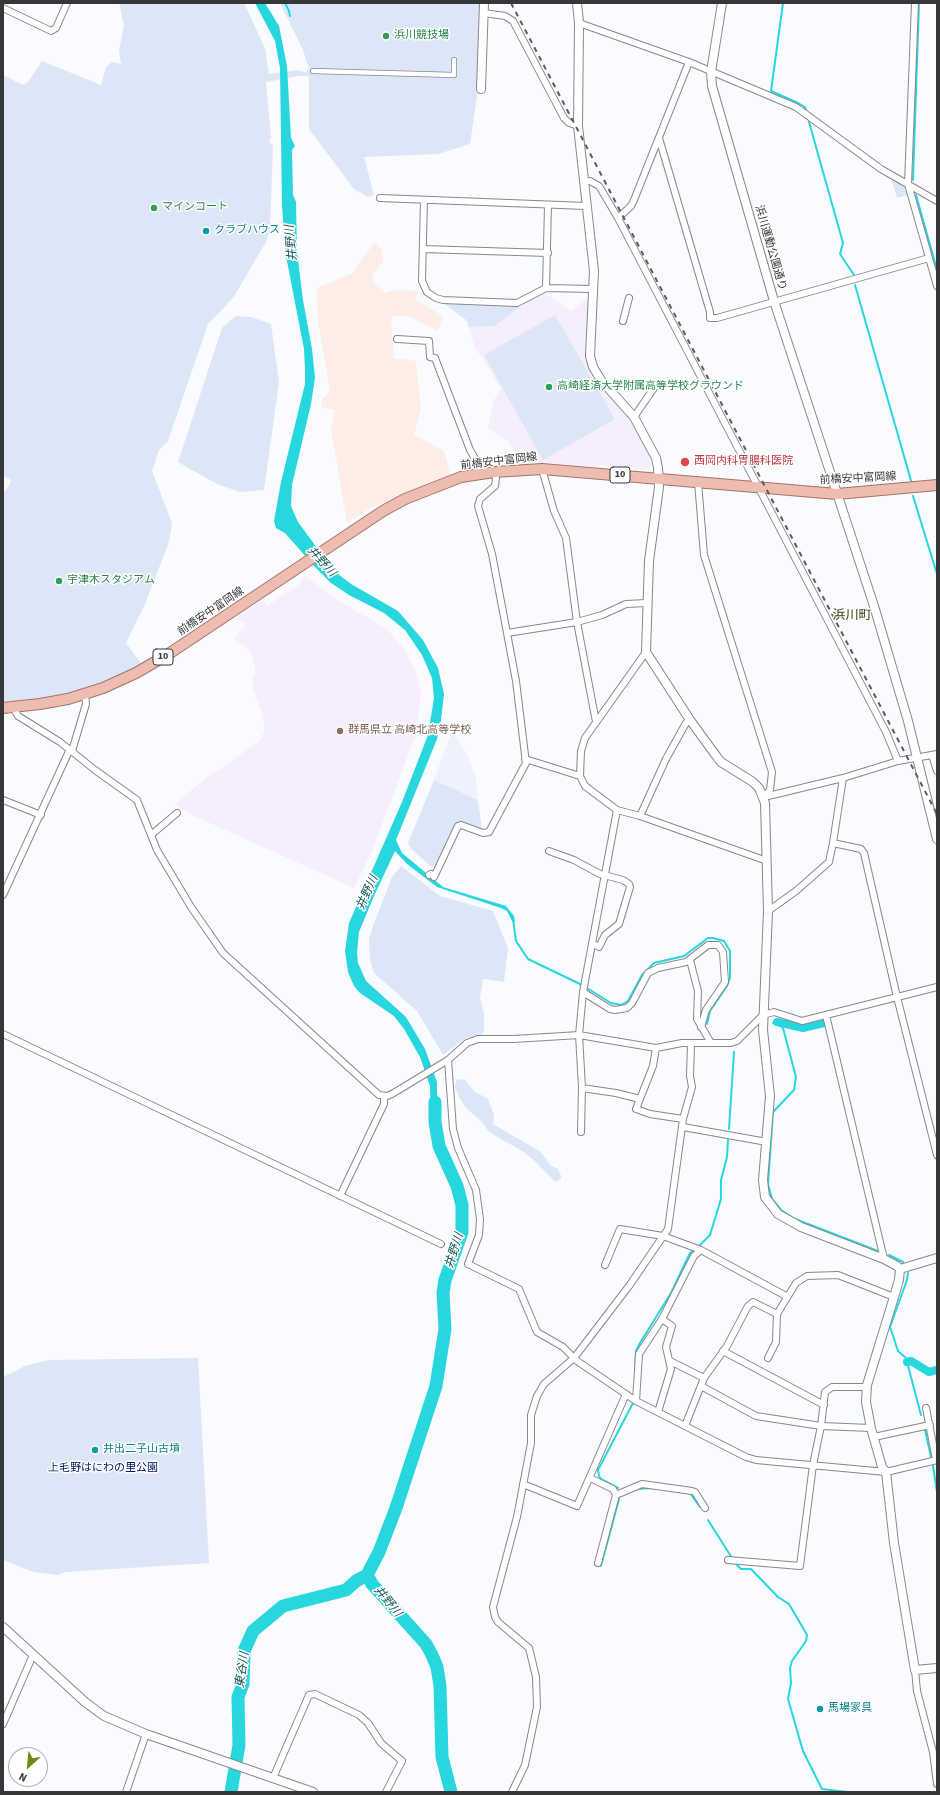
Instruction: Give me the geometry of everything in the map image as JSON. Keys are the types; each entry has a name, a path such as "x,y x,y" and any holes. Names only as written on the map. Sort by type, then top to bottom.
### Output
{"main road":[{"name":"前橋安中富岡線","path":"8,707 54,702 85,694 103,688 157,661 363,523 405,499 461,477 494,472 542,469 837,494 937,485"}],"street":[{"path":"3,8 51,31 56,28 67,3"},
{"path":"481,89 484,3"},
{"path":"577,3 580,23 578,126 594,271 589,345 593,367 601,380 634,417 656,458 659,487 649,562 646,652 690,720 721,762 753,782 763,797 768,911 763,1015 770,1096 762,1190 767,1202 778,1214 800,1227 884,1259 900,1269"},
{"name":"浜川運動公園通り","path":"722,3 711,72 712,86 774,301 874,606 917,758 937,839"},
{"path":"915,3 908,184 937,286"},
{"path":"484,13 510,18 564,118 569,123 578,126"},
{"path":"580,23 689,62 796,108 881,169 937,201"},
{"path":"313,71 454,75 454,60"},
{"path":"618,218 631,206 689,62"},
{"path":"659,138 693,252 710,318 716,318 929,258"},
{"path":"584,181 590,181 599,186 618,218 886,732 898,761"},
{"path":"380,198 586,206"},
{"path":"424,200 422,281 428,292 439,299 517,303 546,288 593,289"},
{"path":"546,288 548,205"},
{"path":"423,249 548,253"},
{"path":"623,321 629,298"},
{"path":"397,339 429,341 430,357 436,358 470,450 484,474"},
{"path":"634,417 656,385"},
{"path":"542,469 554,511 566,538 577,622 596,722"},
{"path":"431,876 458,826 461,825 485,834 489,832 525,767 516,681 492,554 478,506 480,499 495,486 496,478 494,472"},
{"path":"698,482 704,555 772,772 770,790 763,797"},
{"path":"507,633 577,622 602,615 626,604 647,603"},
{"path":"646,652 582,744 580,776 585,786 617,810 640,816 767,861"},
{"path":"3,895 71,750 86,704 85,694"},
{"path":"8,707 18,716 71,750 95,770 137,800 157,850 191,908 223,954 376,1092 384,1096 392,1094 448,1060 467,1043 478,1039 514,1040 579,1035 656,1048 682,1043 736,1042 763,1015 774,1012 802,1021 937,987"},
{"path":"640,816 666,759 686,723 690,720"},
{"path":"763,797 843,778 898,761 934,755 937,771"},
{"path":"525,759 580,776"},
{"path":"768,911 796,891 829,862 843,778"},
{"path":"3,800 41,815"},
{"path":"581,1132 582,1088 579,1035 584,992 617,810"},
{"path":"151,835 177,813"},
{"path":"833,843 860,849 864,853 897,997 937,1155"},
{"path":"549,851 574,860 605,875 623,880 629,884 630,887 619,924 605,935 599,947 593,944"},
{"path":"584,992 610,1009 621,1010 627,1008 632,1003 648,973 658,968 690,960 708,945 718,945 723,952 725,982 706,1010 701,1027"},
{"path":"690,960 698,991 697,1014 701,1027 711,1043"},
{"path":"826,1015 884,1259"},
{"path":"3,1034 188,1121 441,1244"},
{"path":"512,1792 525,1765 537,1707 536,1677 529,1648 498,1622 495,1618 493,1607 517,1517 530,1444 531,1415 537,1396 544,1384 574,1358 629,1286 668,1228 683,1119 692,1087 690,1076 691,1044"},
{"path":"656,1048 653,1066 636,1109 650,1114 683,1119"},
{"path":"448,1060 453,1129 457,1144 476,1190 480,1219 479,1235 468,1264 519,1289 537,1332 563,1347 574,1358 636,1401 746,1457 756,1460 886,1472 936,1460 926,1408"},
{"path":"582,1088 616,1093 640,1099"},
{"path":"340,1196 384,1104 384,1096"},
{"path":"683,1127 767,1142"},
{"path":"605,1265 620,1229 663,1236 701,1250 786,1296"},
{"path":"636,1401 639,1354 662,1319 694,1256 701,1250"},
{"path":"900,1269 937,1258"},
{"path":"900,1269 899,1280 866,1387 866,1402 871,1428 882,1467 886,1472 894,1543 915,1670 917,1691 933,1752 937,1784"},
{"path":"768,1358 776,1342 777,1314 786,1296 801,1279 814,1274 838,1275 894,1297"},
{"path":"685,1426 704,1378 723,1351 750,1303 757,1303 777,1314"},
{"path":"658,1412 671,1369 666,1347 672,1326 662,1319"},
{"path":"723,1351 824,1405"},
{"path":"670,1361 704,1378"},
{"path":"700,1386 756,1416 821,1426 871,1428"},
{"path":"728,1560 800,1566 813,1465 826,1392 829,1388 866,1387"},
{"path":"523,1484 577,1506 626,1394"},
{"path":"874,1437 930,1425"},
{"path":"590,1478 613,1489 616,1495 598,1563"},
{"path":"616,1495 642,1484 677,1489 695,1492 705,1508"},
{"path":"3,1627 95,1710 123,1726 313,1792"},
{"path":"3,1724 33,1655"},
{"path":"915,1670 937,1668"},
{"path":"273,1778 310,1695 315,1694 359,1715 368,1723 381,1743 402,1761 386,1792"},
{"path":"126,1792 146,1734"}],"shaded area":[{"path":"374,243 382,250 383,261 372,275 376,285 384,293 396,290 418,291 416,300 443,316 438,331 404,315 391,317 394,358 416,361 421,410 414,435 444,451 451,477 374,506 347,523 331,428 335,412 334,410 321,407 322,400 330,390 318,322 317,288 351,274"},
{"path":"542,293 548,295 571,311 591,296 586,345 587,354 632,419 650,457 652,464 650,469 634,470 633,468 600,465 598,467 528,462 515,451 507,440 488,428 493,402 501,388 482,357 475,349 469,327 495,326"},
{"name":"群馬県立 高崎北高等学校","path":"304,575 339,601 387,629 404,649 416,673 421,694 416,734 372,851 354,888 190,814 175,804 212,773 224,767 258,742 262,737 265,729 262,714 253,688 253,677 256,673 251,651 234,639 246,624 236,618 262,600 268,605 299,585"},
{"path":"452,731 466,752 476,778 478,800 434,780"}],"green space":[{"path":"119,3 244,3 265,48 269,74 299,70 305,72 309,69 303,50 280,3 481,3 477,96 470,144 438,154 364,157 374,195 368,197 354,189 309,129 309,76 300,76 266,82 271,137 269,142 273,145 270,229 266,242 233,298 208,324 168,441 159,450 152,471 172,523 169,542 145,604 126,643 142,665 129,674 84,691 38,701 6,703 3,702 3,493 9,486 11,480 3,476 3,75 23,85 28,82 42,61 101,85 106,67 112,62 121,64 119,50 124,25"},
{"path":"891,178 904,185 908,195 897,198"},
{"path":"442,302 520,307 495,326 469,327 466,320"},
{"name":"高崎経済大学附属高等学校グラウンド","path":"555,315 615,419 543,460 484,355"},
{"path":"236,316 251,317 271,324 279,382 264,490 240,492 217,484 178,462 222,328"},
{"path":"434,780 478,800 482,831 461,822 457,822 437,864 432,867 411,849 408,843"},
{"path":"401,866 440,896 493,911 508,948 504,982 483,979 480,998 484,1014 484,1029 482,1036 473,1036 464,1039 443,1055 417,1011 374,973 370,960 369,939 373,926 392,877"},
{"path":"457,1079 465,1080 475,1092 488,1099 494,1115 493,1124 541,1152 550,1165 558,1169 562,1178 555,1182 536,1162 522,1151 489,1132 482,1122 466,1108 459,1097 455,1087"},
{"name":"上毛野はにわの里公園","path":"198,1358 209,1563 65,1572 58,1575 33,1572 3,1560 3,1377 25,1366 48,1360"}],"water":[{"path":"255,3 265,3 279,26 287,66 291,138 295,146 292,150 293,195 296,202 297,252 315,378 311,404 292,485 291,506 298,522 334,571 351,584 398,611 423,640 438,668 444,694 441,720 437,739 396,840 402,853 443,887 506,906 514,916 515,922 512,921 507,911 501,908 437,887 407,864 395,851 374,896 359,932 357,953 358,963 366,981 406,1017 425,1049 437,1082 437,1120 431,1121 430,1086 420,1057 404,1029 394,1016 360,993 354,986 348,972 345,951 349,923 402,802 428,735 434,698 432,678 422,655 405,630 384,613 349,595 331,583 285,533 276,528 274,521 281,482 305,384 305,370 304,349 286,256 282,206 280,68 275,41"}],"waterway":[{"path":"285,3 290,16"},
{"path":"783,3 771,91 798,103 805,107 806,111"},
{"path":"913,180 919,3"},
{"path":"809,122 843,243 840,254 854,275"},
{"path":"916,195 937,270"},
{"path":"855,285 912,484"},
{"path":"913,496 937,574"},
{"path":"513,919 516,941 528,959 582,985 611,1003 621,1005 628,1001 642,975 654,963 684,956 708,938 724,941 730,951 730,978 727,986 710,1011 707,1024"},
{"path":"773,1023 777,1022 783,1028 796,1077 794,1090 773,1112 768,1184 772,1199 781,1210 795,1219 878,1251"},
{"path":"777,1022 803,1028 824,1023"},
{"path":"729,1129 734,1052"},
{"name":"井野川","path":"367,1575 379,1552 396,1508 436,1386 445,1329 443,1293 445,1280 462,1232 462,1205 457,1186 439,1146 435,1122 435,1102"},
{"path":"700,1245 710,1235 721,1199 721,1180 727,1157 728,1140"},
{"path":"635,1369 636,1351 671,1293 690,1253 694,1250"},
{"path":"889,1255 903,1262"},
{"path":"908,1273 907,1280 890,1327 898,1351 906,1358 921,1415"},
{"path":"907,1362 911,1361 929,1372 937,1370"},
{"path":"618,1488 601,1479 598,1470 633,1403"},
{"path":"925,1430 931,1457"},
{"path":"933,1466 937,1492"},
{"path":"637,1489 652,1488"},
{"path":"690,1493 700,1507"},
{"path":"601,1566 619,1499"},
{"path":"708,1520 732,1558"},
{"path":"735,1563 741,1569 751,1569 778,1597 789,1604 807,1635 806,1641 792,1661 790,1668 791,1683 788,1699 803,1751 822,1789 847,1792"},
{"name":"井野川","path":"367,1575 372,1584 426,1644 437,1667 440,1686 442,1757 451,1792"},
{"name":"東谷川","path":"231,1792 239,1745 238,1697 243,1684 244,1651 253,1631 283,1606 346,1590 356,1581 367,1575"}],"railway":[{"path":"511,3 937,814"}],"place":[{"name":"浜川競技場","path":"386,36"},
{"name":"マインコート","path":"154,208"},
{"name":"クラブハウス","path":"206,231"},
{"name":"高崎経済大学附属高等学校グラウンド","path":"549,387"},
{"name":"西岡内科胃腸科医院","path":"685,462"},
{"name":"宇津木スタジアム","path":"59,581"},
{"name":"群馬県立 高崎北高等学校","path":"340,731"},
{"name":"井出二子山古墳","path":"95,1450"},
{"name":"馬場家具","path":"820,1709"}],"district":[{"name":"浜川町","path":"852,616"}]}
